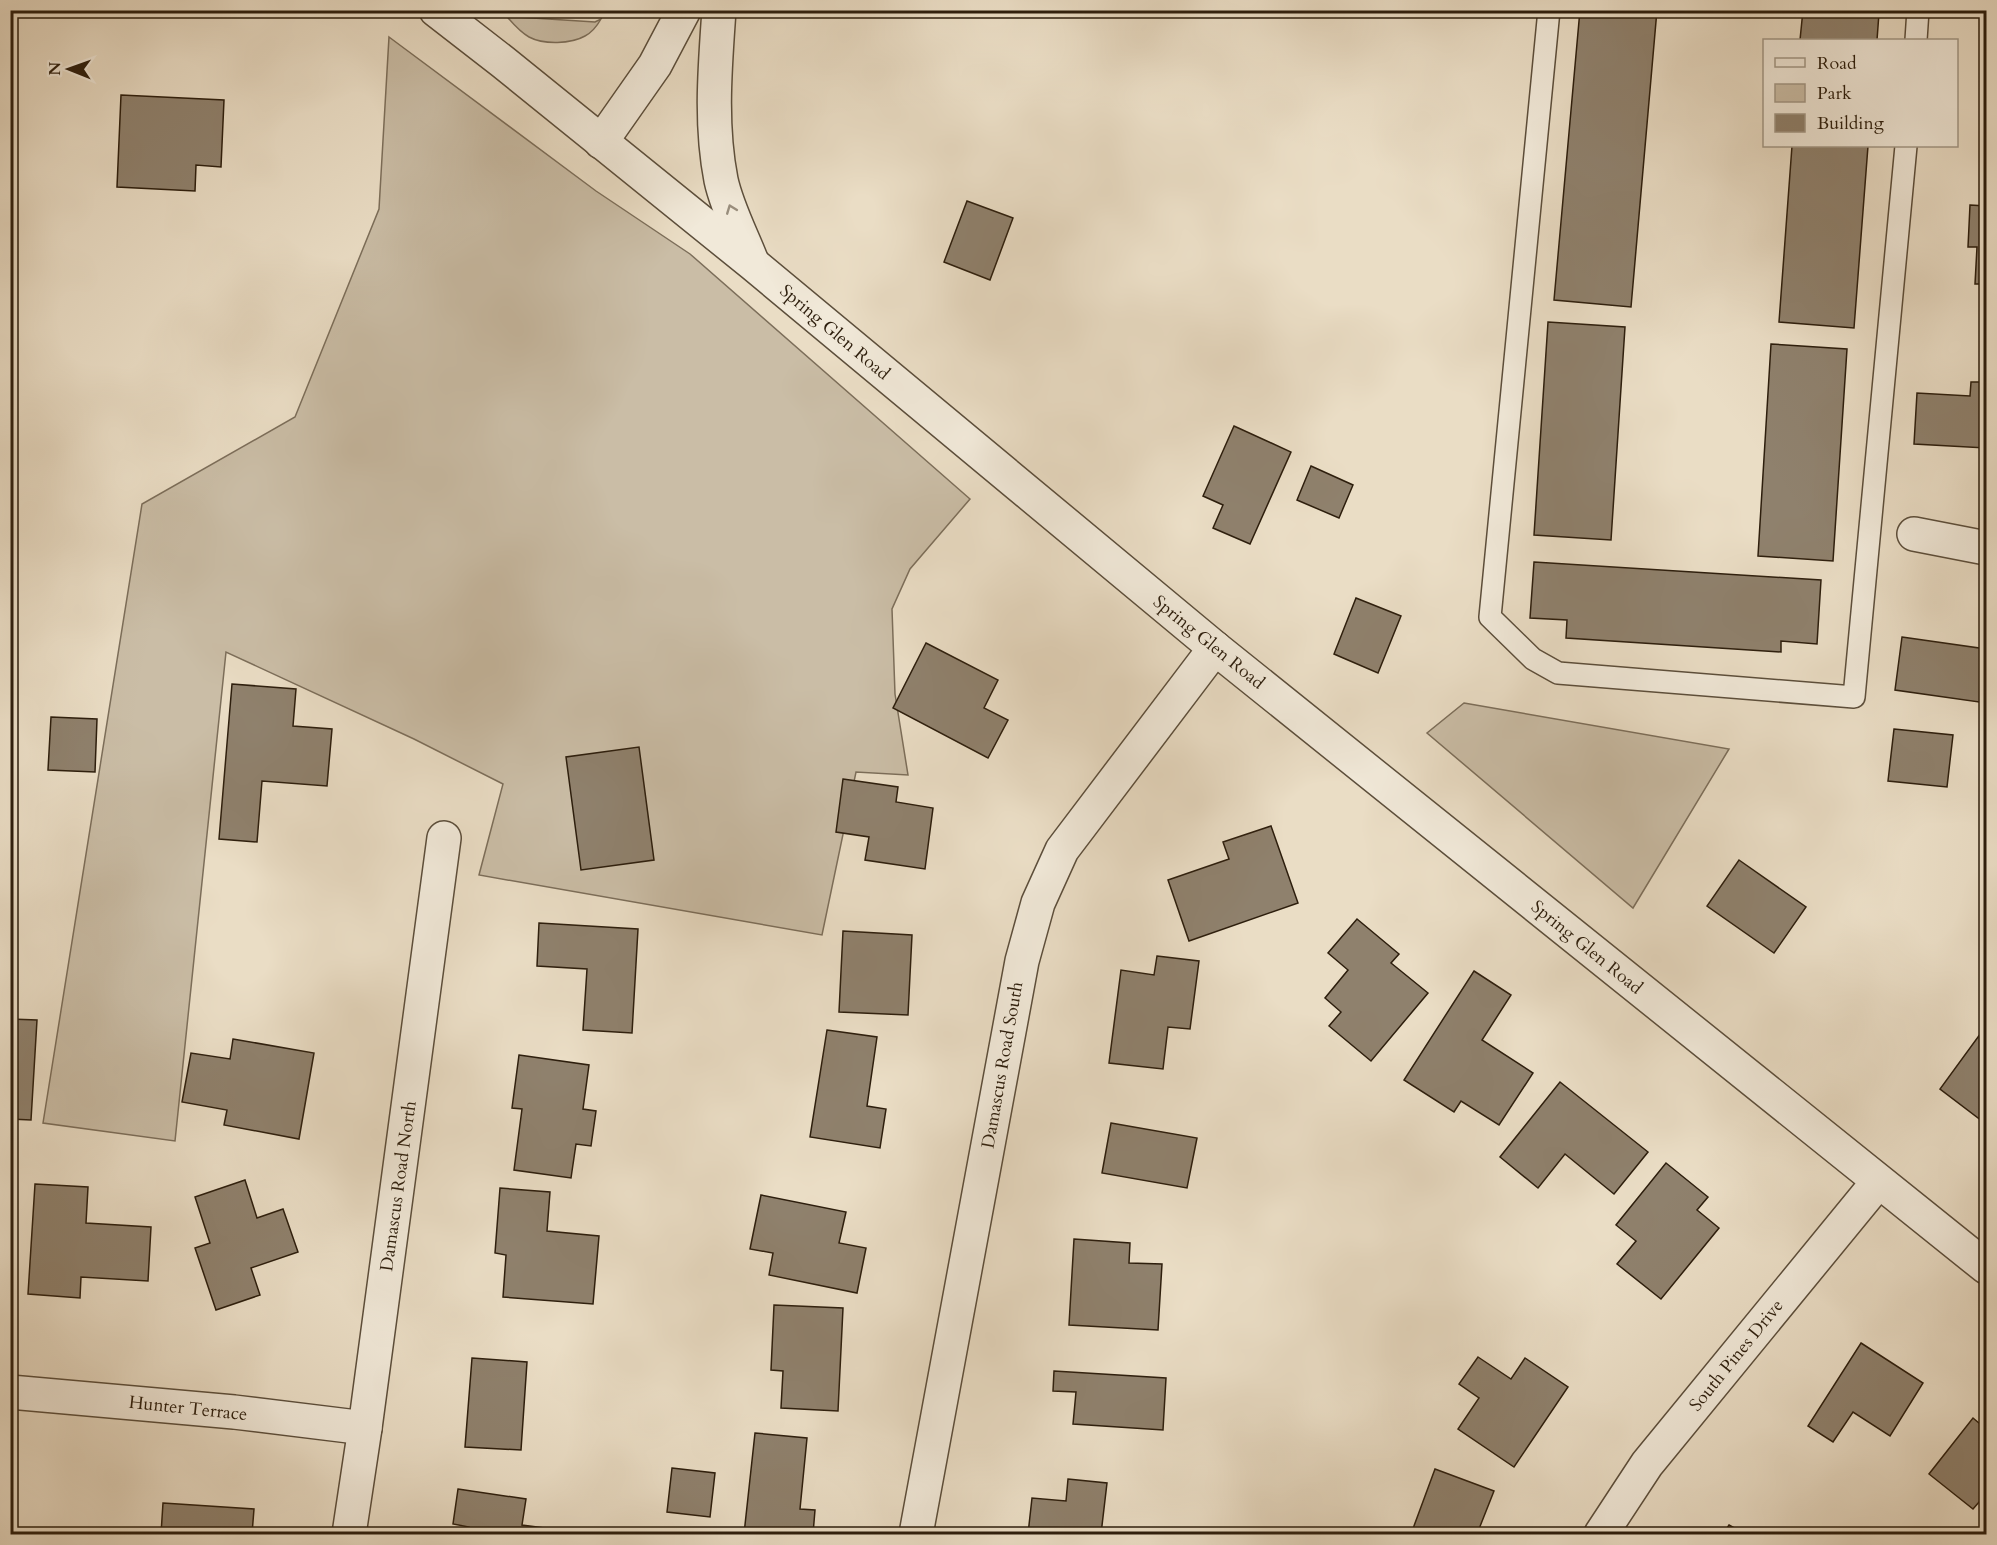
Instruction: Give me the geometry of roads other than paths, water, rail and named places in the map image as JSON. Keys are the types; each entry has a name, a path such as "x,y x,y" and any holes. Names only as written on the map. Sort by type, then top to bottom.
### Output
{"street":[{"path":"601,142 655,65 684,10"},
{"path":"719,10 714,108 717,154 722,182 753,264"},
{"name":"Spring Glen Road","path":"447,14 753,264 1215,648 1986,1267"},
{"path":"1914,534 1986,548"},
{"name":"Damascus Road South","path":"916,1534 1022,961 1038,903 1062,849 1215,648"},
{"name":"Damascus Road North","path":"349,1534 444,838"},
{"name":"South Pines Drive","path":"1601,1534 1647,1464 1878,1182"},
{"name":"Hunter Terrace","path":"10,1392 234,1412 365,1428"}],"lane":[{"path":"1549,10 1490,617 1533,659 1558,673 1854,697 1906,147"},
{"path":"1916,39 1918,10"}]}
